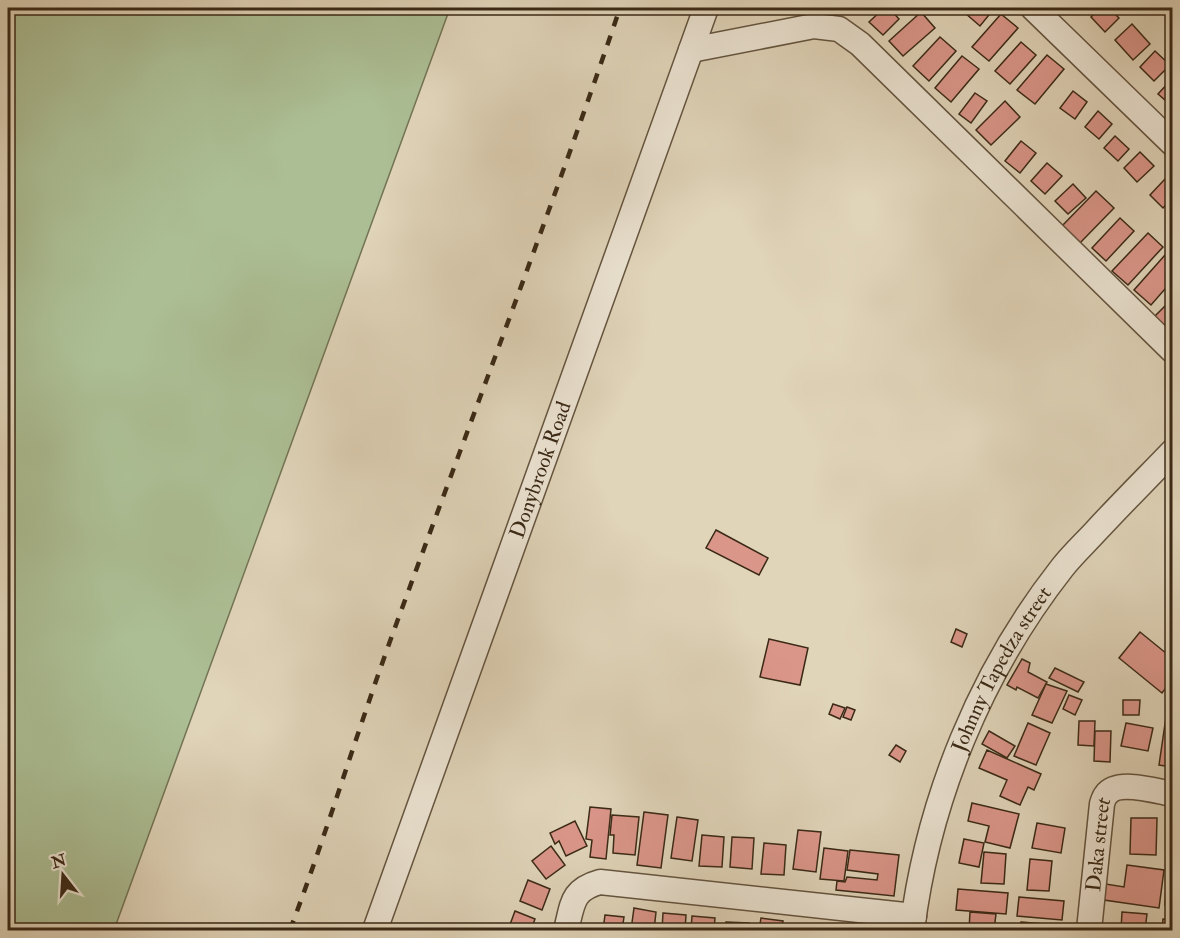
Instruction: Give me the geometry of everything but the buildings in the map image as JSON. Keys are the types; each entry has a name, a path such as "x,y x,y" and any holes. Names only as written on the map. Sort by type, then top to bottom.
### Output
{"street":[{"name":"Donybrook Road","path":"375,930 706,8"},
{"path":"1033,8 1173,143"},
{"path":"691,50 814,26 839,29 860,44 1173,350"},
{"name":"Johnny Tapedza street","path":"913,923 931,831 955,757 993,671 1028,613 1064,566 1173,452"},
{"name":"Daka street","path":"1089,930 1102,804 1106,794 1114,788 1126,786 1173,794"},
{"path":"566,930 575,896 588,885 600,882 913,923"}],"green space":[{"path":"8,8 450,8 114,930 8,930"}],"railway":[{"path":"290,930 393,633 537,243 620,8"}]}
